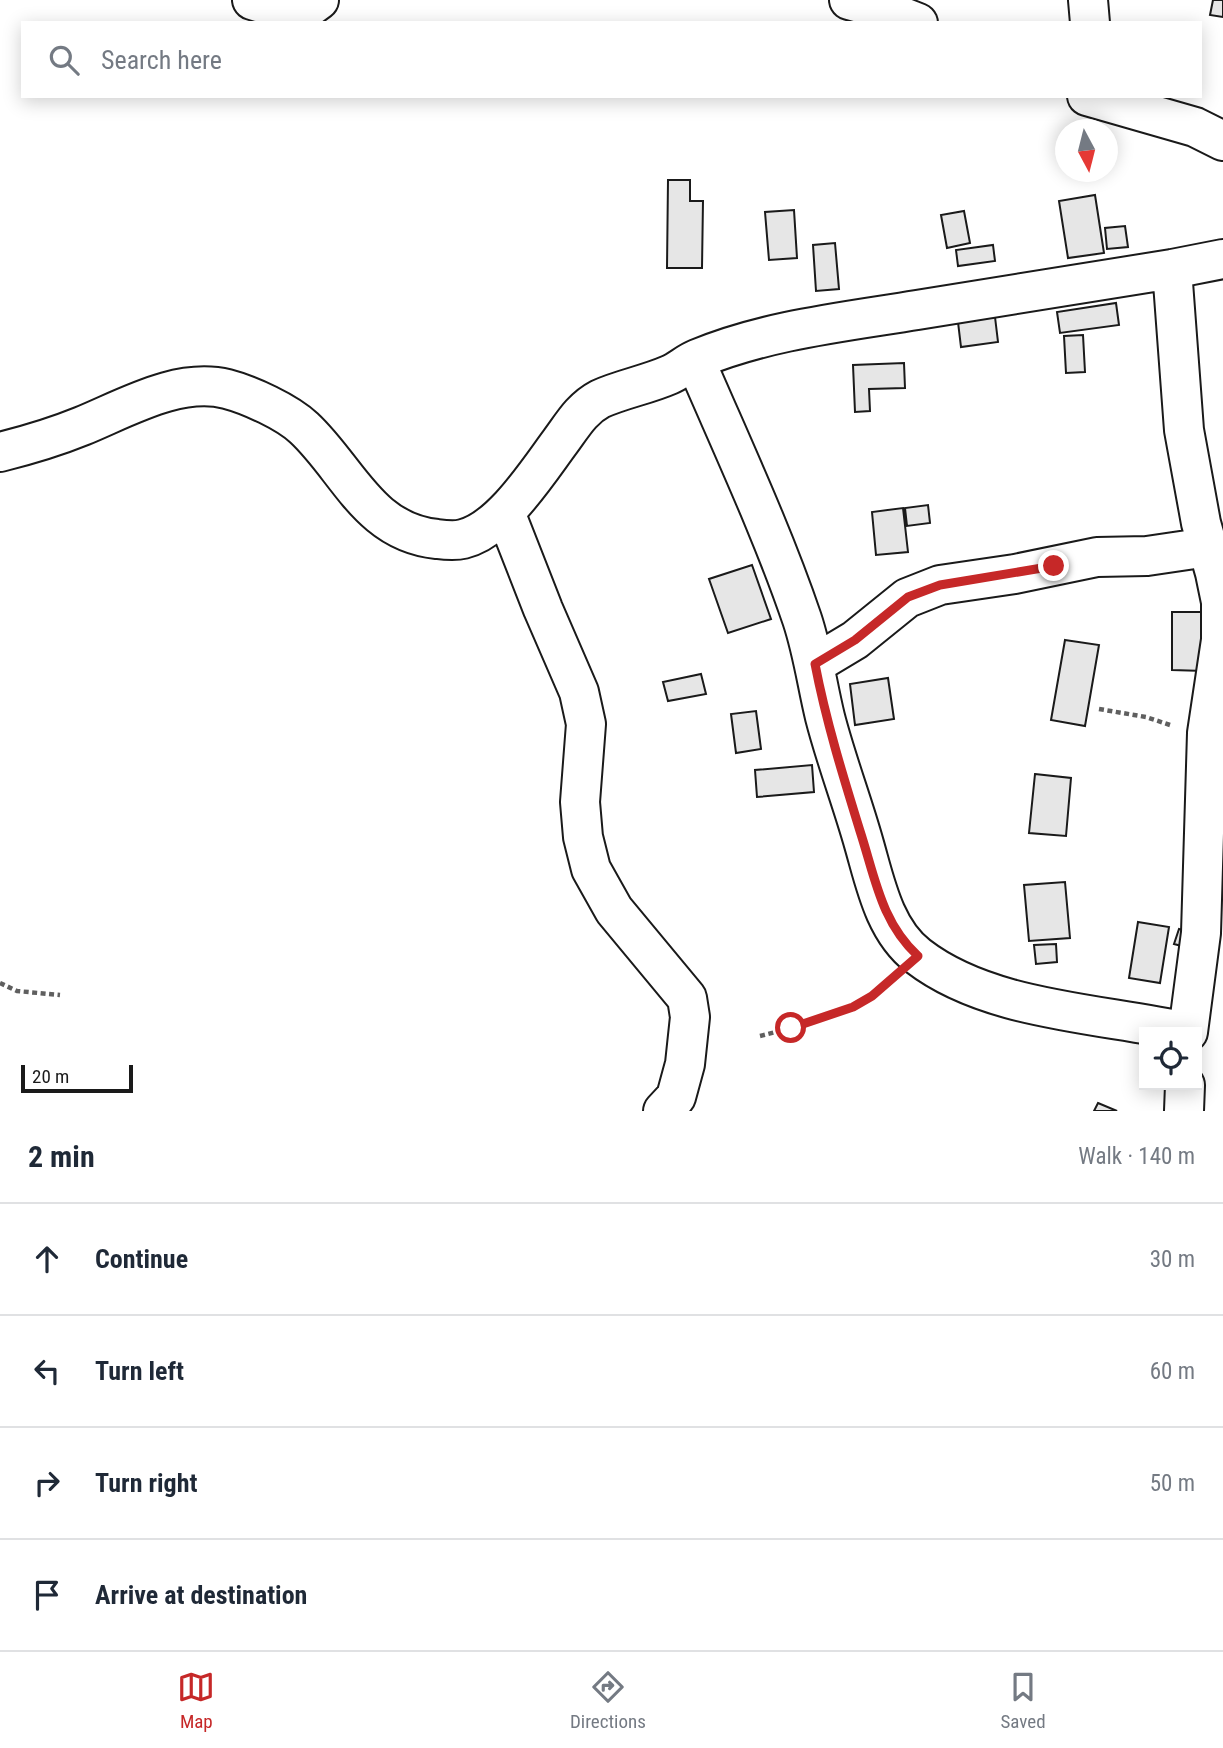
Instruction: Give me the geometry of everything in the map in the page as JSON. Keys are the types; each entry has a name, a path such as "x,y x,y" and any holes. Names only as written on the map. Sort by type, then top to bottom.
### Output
{"street":[{"path":"253,0 281,9 304,11 318,0"},
{"path":"849,0 913,21"},
{"path":"1088,0 1090,21"},
{"path":"1094,98 1195,127 1223,141"},
{"path":"0,452 26,446 81,426 142,398 194,387 227,389 281,411 302,425 324,449 353,489 385,520 423,537 461,540 484,531 505,512 572,422 592,403 612,393 672,374 695,360 797,329 1172,270 1223,259"},
{"path":"1172,270 1184,430 1201,523 1221,602 1221,640 1207,733 1214,791 1188,1027"},
{"path":"695,360 777,550 815,664 825,717 874,881 887,914 903,942 918,956 943,971 985,990 1065,1012 1165,1027"},
{"path":"505,512 579,692 586,724 580,802 591,869 614,910 687,998 690,1017 685,1064 676,1097 663,1111"},
{"path":"815,664 855,640 908,597 940,585 1015,574 1097,557 1147,556 1208,547"},
{"path":"1184,1111 1185,1090"}],"path":[{"path":"1100,709 1146,717 1186,730 1207,733"},
{"path":"760,1036 853,1007 872,996 918,956"},
{"path":"0,983 17,991 60,995"}],"building":[{"path":"1213,0 1223,0 1223,17 1210,15"},
{"path":"668,180 690,180 690,201 703,201 702,268 667,268"},
{"path":"1095,195 1104,253 1068,258 1059,201"},
{"path":"794,210 797,258 769,260 765,212"},
{"path":"964,211 970,243 947,248 941,215"},
{"path":"1125,226 1128,247 1107,249 1105,228"},
{"path":"835,243 839,289 816,291 813,245"},
{"path":"993,245 995,261 958,266 956,250"},
{"path":"1116,303 1119,325 1060,333 1057,312"},
{"path":"995,317 998,342 961,347 958,322"},
{"path":"1083,335 1085,372 1066,373 1064,336"},
{"path":"904,363 905,388 869,389 870,411 855,412 853,365"},
{"path":"928,505 930,523 907,526 905,508"},
{"path":"903,508 908,552 876,555 872,512"},
{"path":"752,565 771,619 728,633 709,579"},
{"path":"1172,612 1205,612 1204,671 1172,670"},
{"path":"1065,640 1099,645 1085,726 1051,720"},
{"path":"701,674 706,694 668,701 663,682"},
{"path":"888,678 894,719 855,725 850,684"},
{"path":"756,711 761,749 736,753 731,714"},
{"path":"812,765 814,792 757,797 755,770"},
{"path":"1035,774 1071,778 1066,836 1029,833"},
{"path":"1065,882 1070,938 1029,941 1024,885"},
{"path":"1138,922 1169,927 1160,983 1129,978"},
{"path":"1179,929 1198,934 1193,949 1174,944"},
{"path":"1056,944 1057,962 1036,964 1034,945"},
{"path":"1098,1103 1117,1111 1094,1111"}],"route":[{"path":"791,1028 853,1007 872,996 918,956 903,942 887,914 874,881 825,717 815,664 855,640 908,597 940,585 1054,566"}]}
